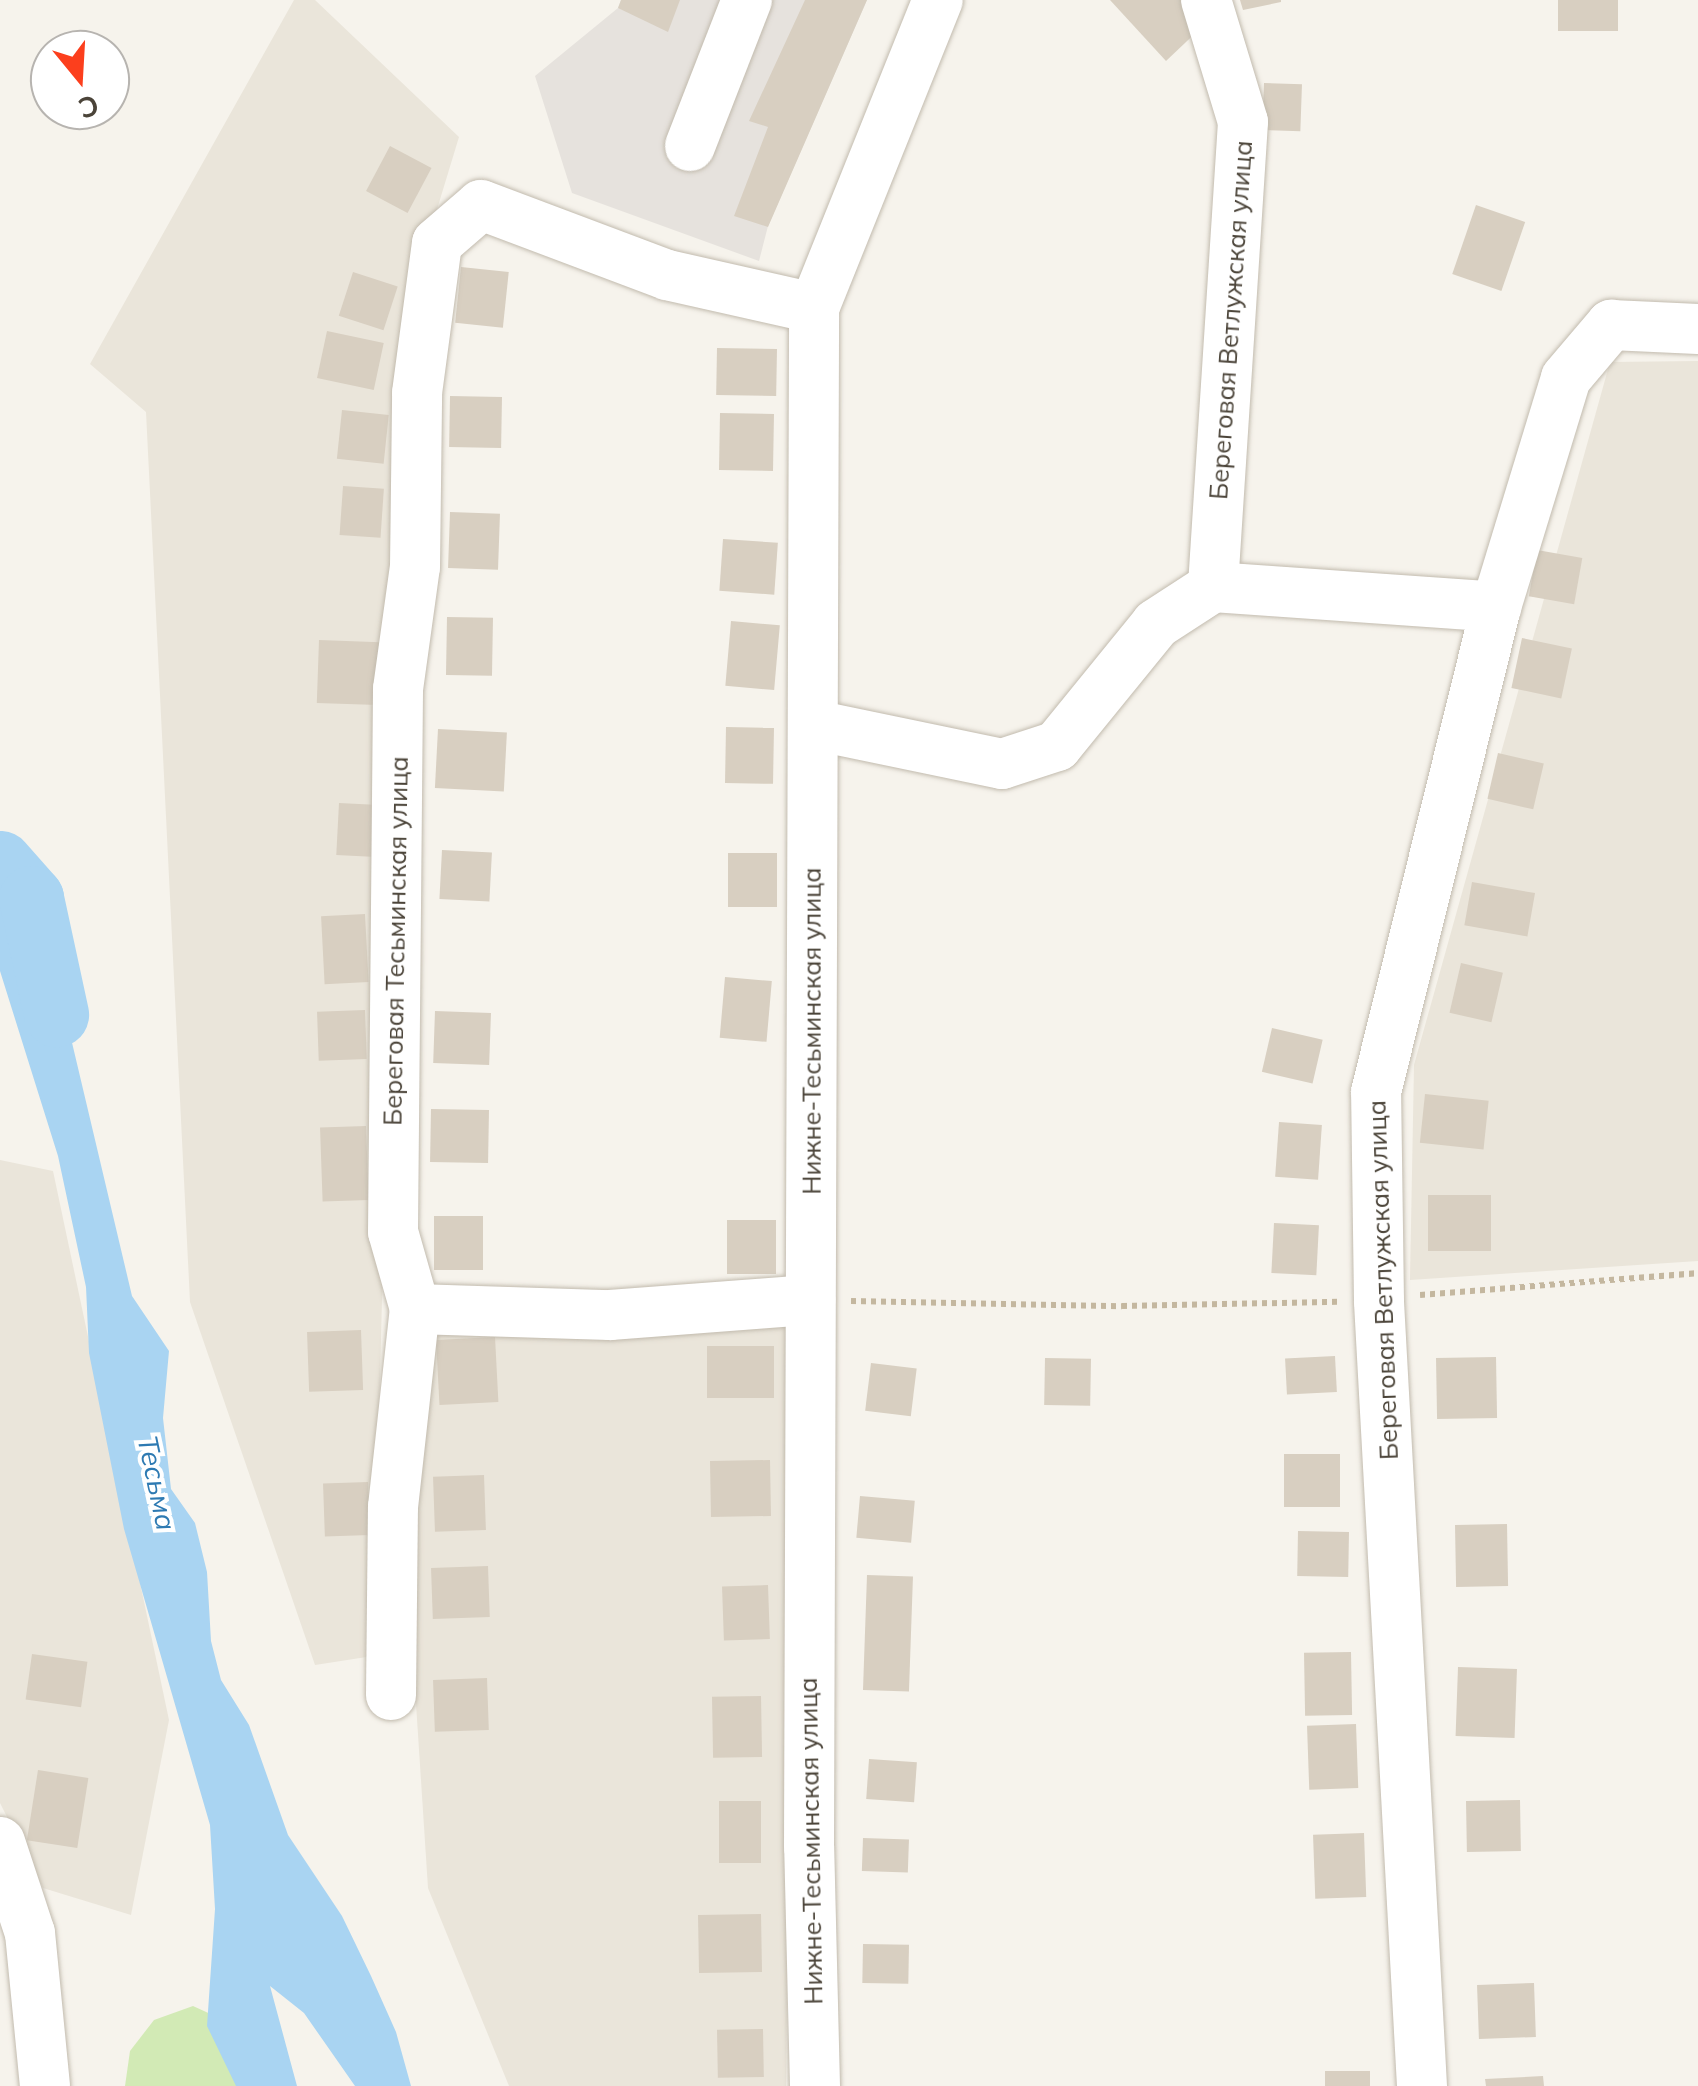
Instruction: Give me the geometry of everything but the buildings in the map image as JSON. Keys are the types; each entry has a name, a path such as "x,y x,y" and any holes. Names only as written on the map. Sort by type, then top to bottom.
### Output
{"street":[{"path":"690,146 748,0"},
{"name":"Нижне-Тесьминская улица","path":"815,2086 808,1847 814,308 938,0"},
{"name":"Береговая Ветлужская улица","path":"1206,0 1244,122 1213,587"},
{"name":"Береговая Тесьминская улица","path":"391,1694 393,1507 415,1309 393,1232 398,689 415,567 417,393 437,243 481,205 668,275 814,308"},
{"name":"Береговая Ветлужская улица","path":"1422,2086 1379,1301 1376,1092 1496,607 1566,378 1611,325 1698,330"},
{"path":"814,725 1002,764 1058,746 1156,624 1213,587 1496,607"},
{"path":"415,1309 610,1315 810,1300"},
{"path":"0,1842 30,1933 46,2086"}],"path":[{"path":"810,1300 1122,1306 1379,1301 1467,1288 1698,1274"}],"shaded area":[{"path":"294,0 315,0 459,137 407,308 373,1656 315,1665 190,1302 146,412 90,364"},
{"path":"621,0 867,0 768,226 759,261 572,193 535,76 618,8"},
{"path":"1698,361 1698,1261 1410,1280 1414,1065 1610,362"},
{"path":"0,1160 53,1171 169,1720 131,1915 43,1888 0,1803"},
{"path":"794,1324 786,2086 509,2086 428,1888 410,1611 423,1326"}],"green space":[{"path":"193,2006 217,2017 253,2086 125,2086 130,2051 154,2020"}],"water":[{"path":"0,862 32,914 56,975 132,1296 169,1351 163,1418 171,1489 195,1523 207,1572 211,1641 221,1680 249,1725 288,1835 342,1916 371,1976 396,2032 411,2086 355,2086 304,2013 270,1986 297,2086 236,2086 207,2026 215,1909 210,1825 124,1529 89,1353 86,1287 58,1156 0,971"}],"waterway":[{"name":"Тесьма","path":"0,863 31,898 56,1014"}]}
